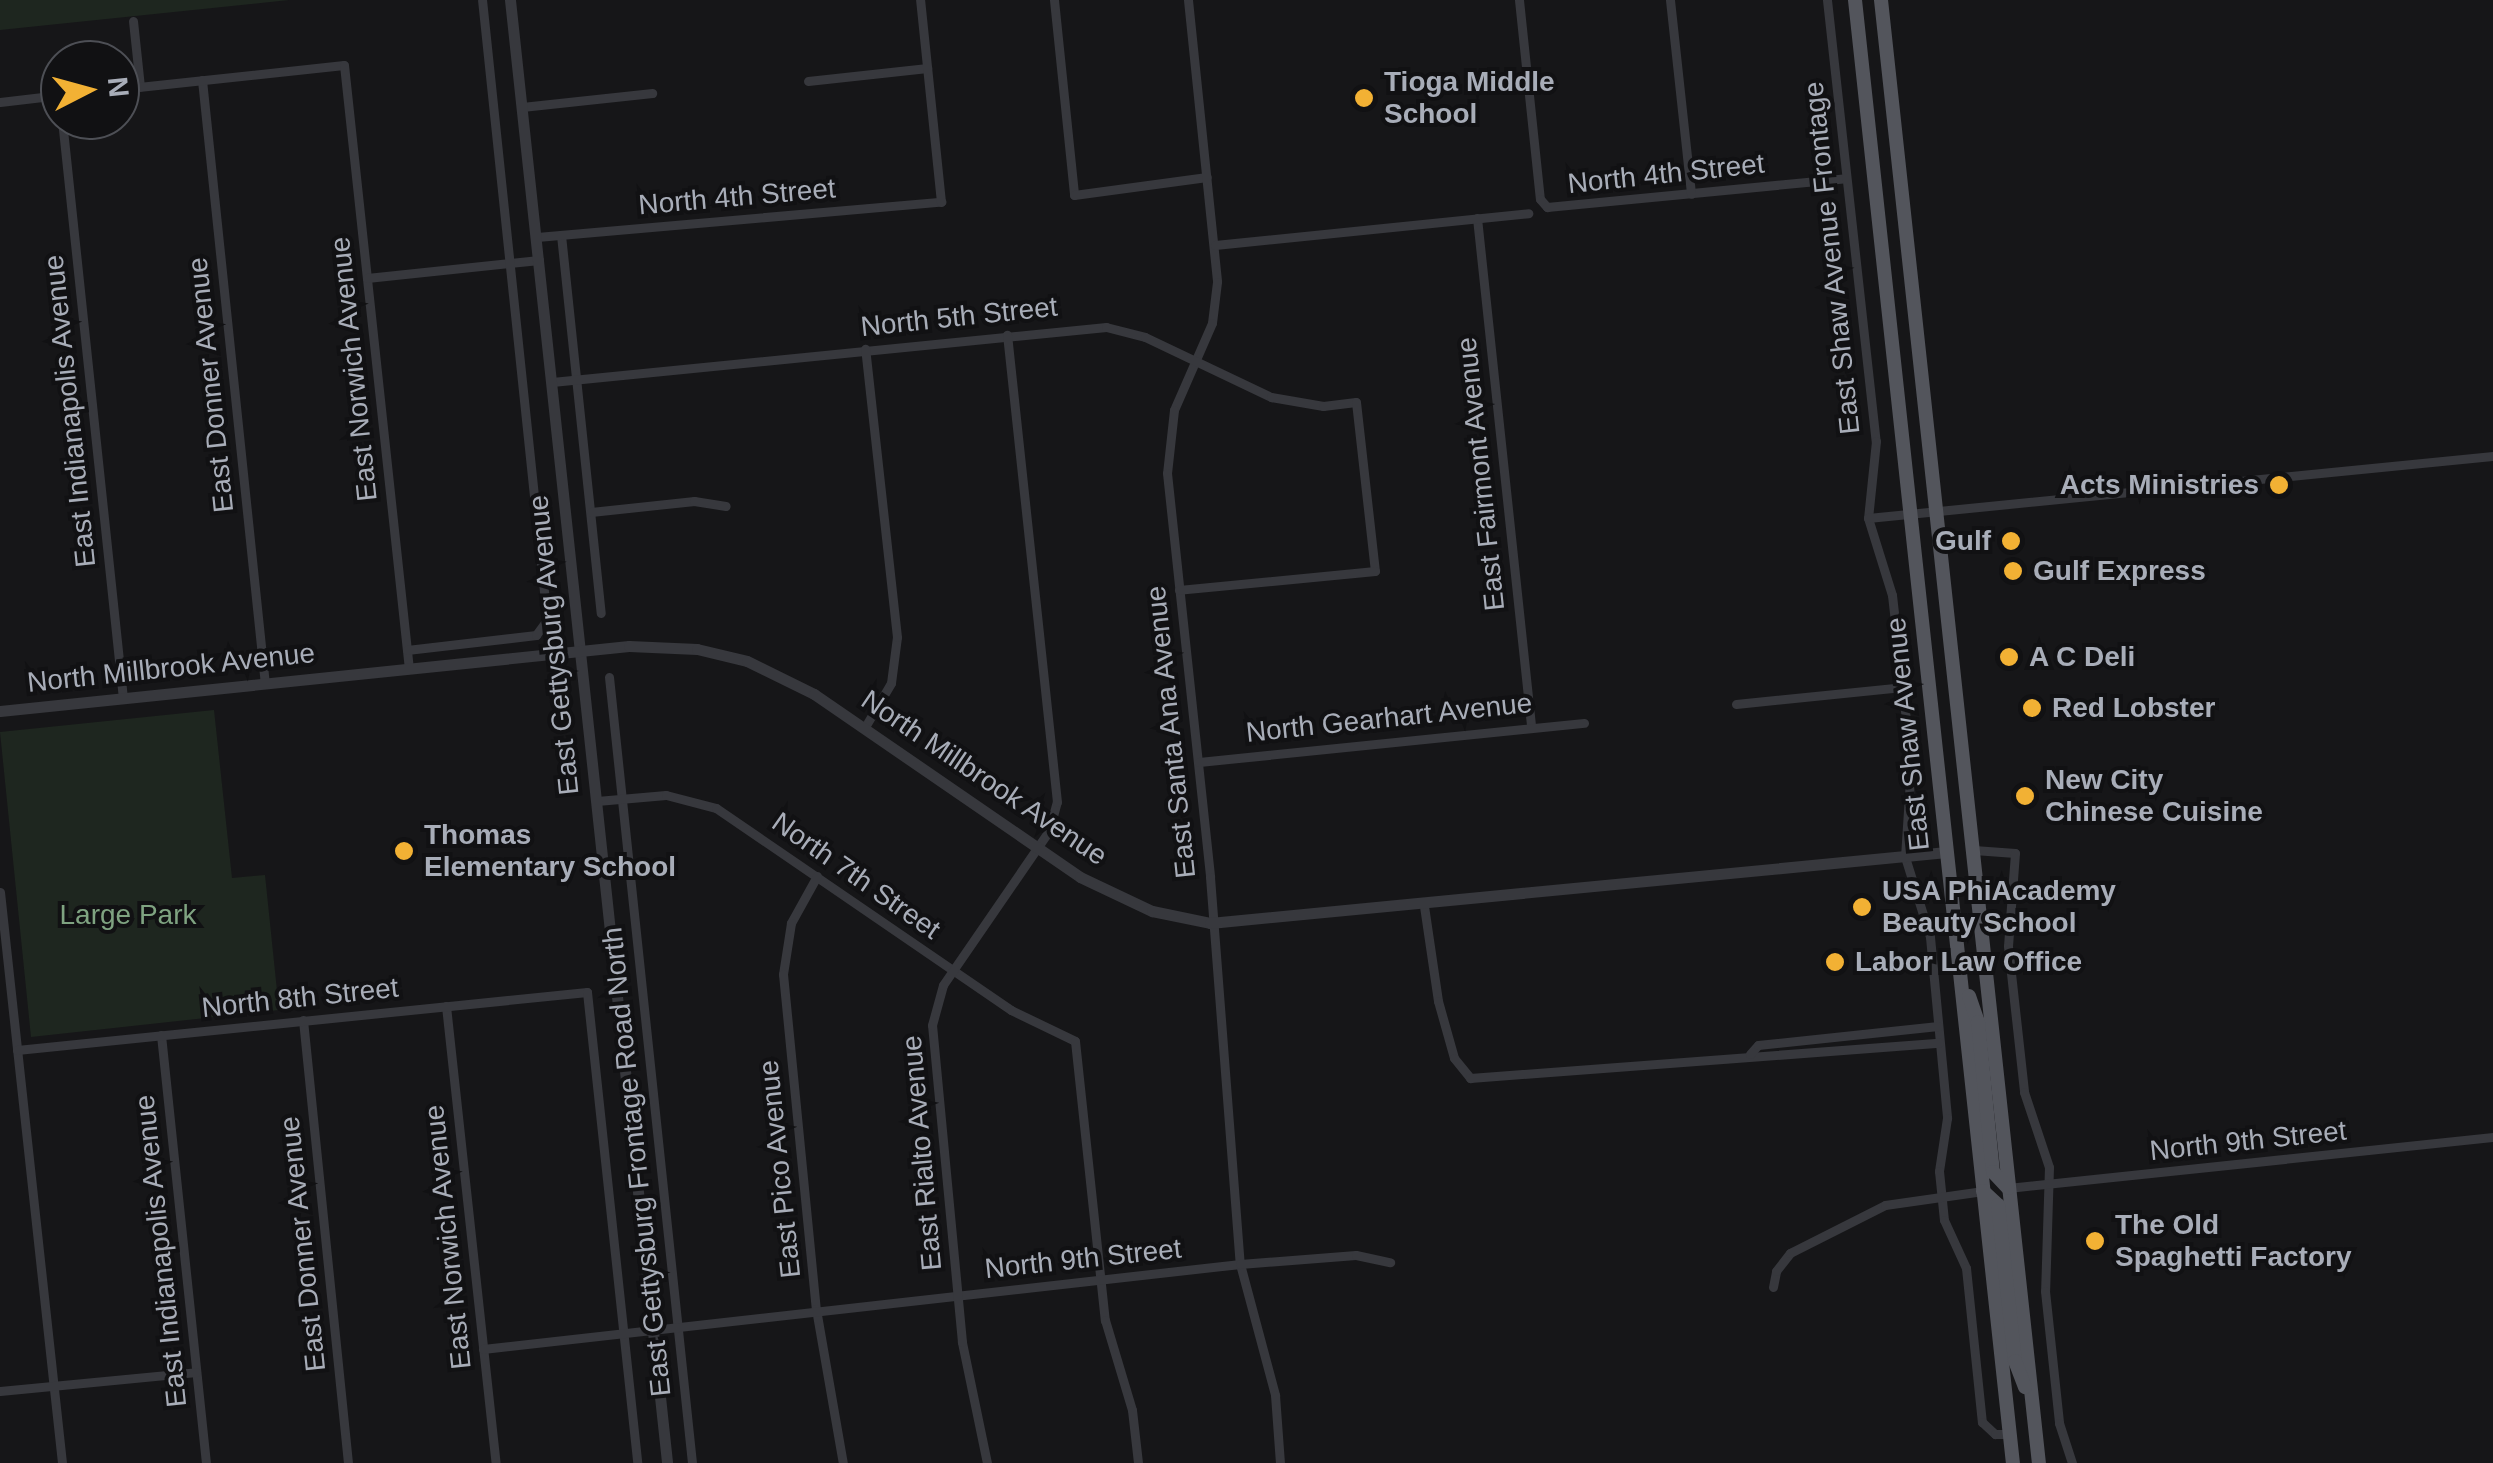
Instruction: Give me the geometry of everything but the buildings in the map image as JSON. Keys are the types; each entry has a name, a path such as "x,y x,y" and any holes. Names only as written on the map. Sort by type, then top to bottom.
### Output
{"main road":[{"name":"East Shaw Avenue","path":"1854,0 2013,1463"},
{"name":"East Shaw Avenue","path":"1882,0 2039,1463"},
{"path":"1960,972 1978,1022 1993,1172 2008,1188"},
{"path":"1983,1191 1998,1205 2015,1361 2034,1412"}],"street":[{"name":"East Gettysburg Avenue","path":"406,650 542,632 547,620 482,0"},
{"name":"East Gettysburg Avenue","path":"510,0 666,1463"},
{"path":"808,81 927,68 920,0"},
{"path":"1054,0 1074,195 1207,177"},
{"name":"East Santa Ana Avenue","path":"1188,0 1214,245 1216,302 1167,441 1240,1264 1275,1395 1280,1463"},
{"name":"North 4th Street","path":"1519,0 1540,199 1551,209 1846,178"},
{"path":"1670,0 1691,194"},
{"name":"East Shaw Avenue Frontage","path":"1827,0 1876,441 1868,518 1892,595 1911,777 1905,856 1930,937 1947,1118 1944,1220 1966,1268 1982,1422 1995,1434 2010,1434"},
{"path":"133,21 135,40"},
{"name":"East Norwich Avenue","path":"202,80 344,65 408,669"},
{"name":"North 4th Street","path":"536,238 941,202 927,68"},
{"path":"140,87 202,80"},
{"name":"East Donner Avenue","path":"202,80 265,684"},
{"path":"522,108 652,93"},
{"path":"0,102 40,99"},
{"name":"East Indianapolis Avenue","path":"64,140 123,698"},
{"path":"1214,245 1528,213"},
{"name":"East Fairmont Avenue","path":"1477,218 1531,725"},
{"name":"East Gettysburg Avenue","path":"562,235 601,613"},
{"path":"368,278 539,260"},
{"name":"North 5th Street","path":"552,382 1106,327 1296,404 1356,402 1375,570 1179,590"},
{"name":"East Rialto Avenue","path":"987,1463 957,1294 932,1025 936,998 1038,848 1054,816 1057,787 1007,335"},
{"path":"864,350 896,637 890,684 864,727"},
{"path":"1868,518 2493,456"},
{"path":"591,512 694,501 726,506"},
{"name":"North Millbrook Avenue","path":"0,710 580,652 669,646 724,654 791,680 1038,848 1116,896 1210,923 1424,906 1946,852"},
{"name":"East Gettysburg Frontage Road North","path":"609,677 692,1463"},
{"path":"1736,704 1902,687"},
{"name":"North Gearhart Avenue","path":"1198,762 1531,725 1584,723"},
{"name":"North 7th Street","path":"597,801 666,795 702,802 1012,1010 1075,1041 1100,1279"},
{"path":"1974,850 2015,853 2008,946 2024,1092 2050,1183 2045,1292 2059,1423 2072,1463"},
{"name":"East Pico Avenue","path":"817,876 791,923 783,974 816,1309 844,1463"},
{"path":"0,892 62,1463"},
{"path":"1424,906 1434,984 1454,1058 1465,1074 1486,1080 1750,1054 1760,1061 1940,1043"},
{"name":"North 8th Street","path":"18,1050 587,992 623,1334"},
{"name":"East Norwich Avenue","path":"446,1006 496,1463"},
{"name":"East Donner Avenue","path":"303,1020 348,1463"},
{"path":"1750,1054 1758,1045 1938,1026"},
{"name":"East Indianapolis Avenue","path":"161,1035 206,1463"},
{"name":"North 9th Street","path":"2008,1188 2493,1138"},
{"path":"1774,1287 1790,1253 1897,1200 1983,1191"},
{"name":"North 9th Street","path":"483,1349 1240,1264 1356,1255 1390,1262"},
{"path":"1100,1279 1138,1463"},
{"path":"623,1334 637,1463"},
{"path":"0,1391 196,1372"}],"green space":[{"path":"0,0 289,0 0,30"},
{"name":"Large Park","path":"214,710 232,878 265,875 279,1010 31,1037 0,732"}],"place":[{"name":"Tioga Middle School","path":"1364,98"},
{"name":"Acts Ministries","path":"2279,485"},
{"name":"Gulf","path":"2011,541"},
{"name":"Gulf Express","path":"2013,571"},
{"name":"A C Deli","path":"2009,657"},
{"name":"Red Lobster","path":"2032,708"},
{"name":"New City Chinese Cuisine","path":"2025,796"},
{"name":"Thomas Elementary School","path":"404,851"},
{"name":"USA PhiAcademy Beauty School","path":"1862,907"},
{"name":"Labor Law Office","path":"1835,962"},
{"name":"The Old Spaghetti Factory","path":"2095,1241"}]}
